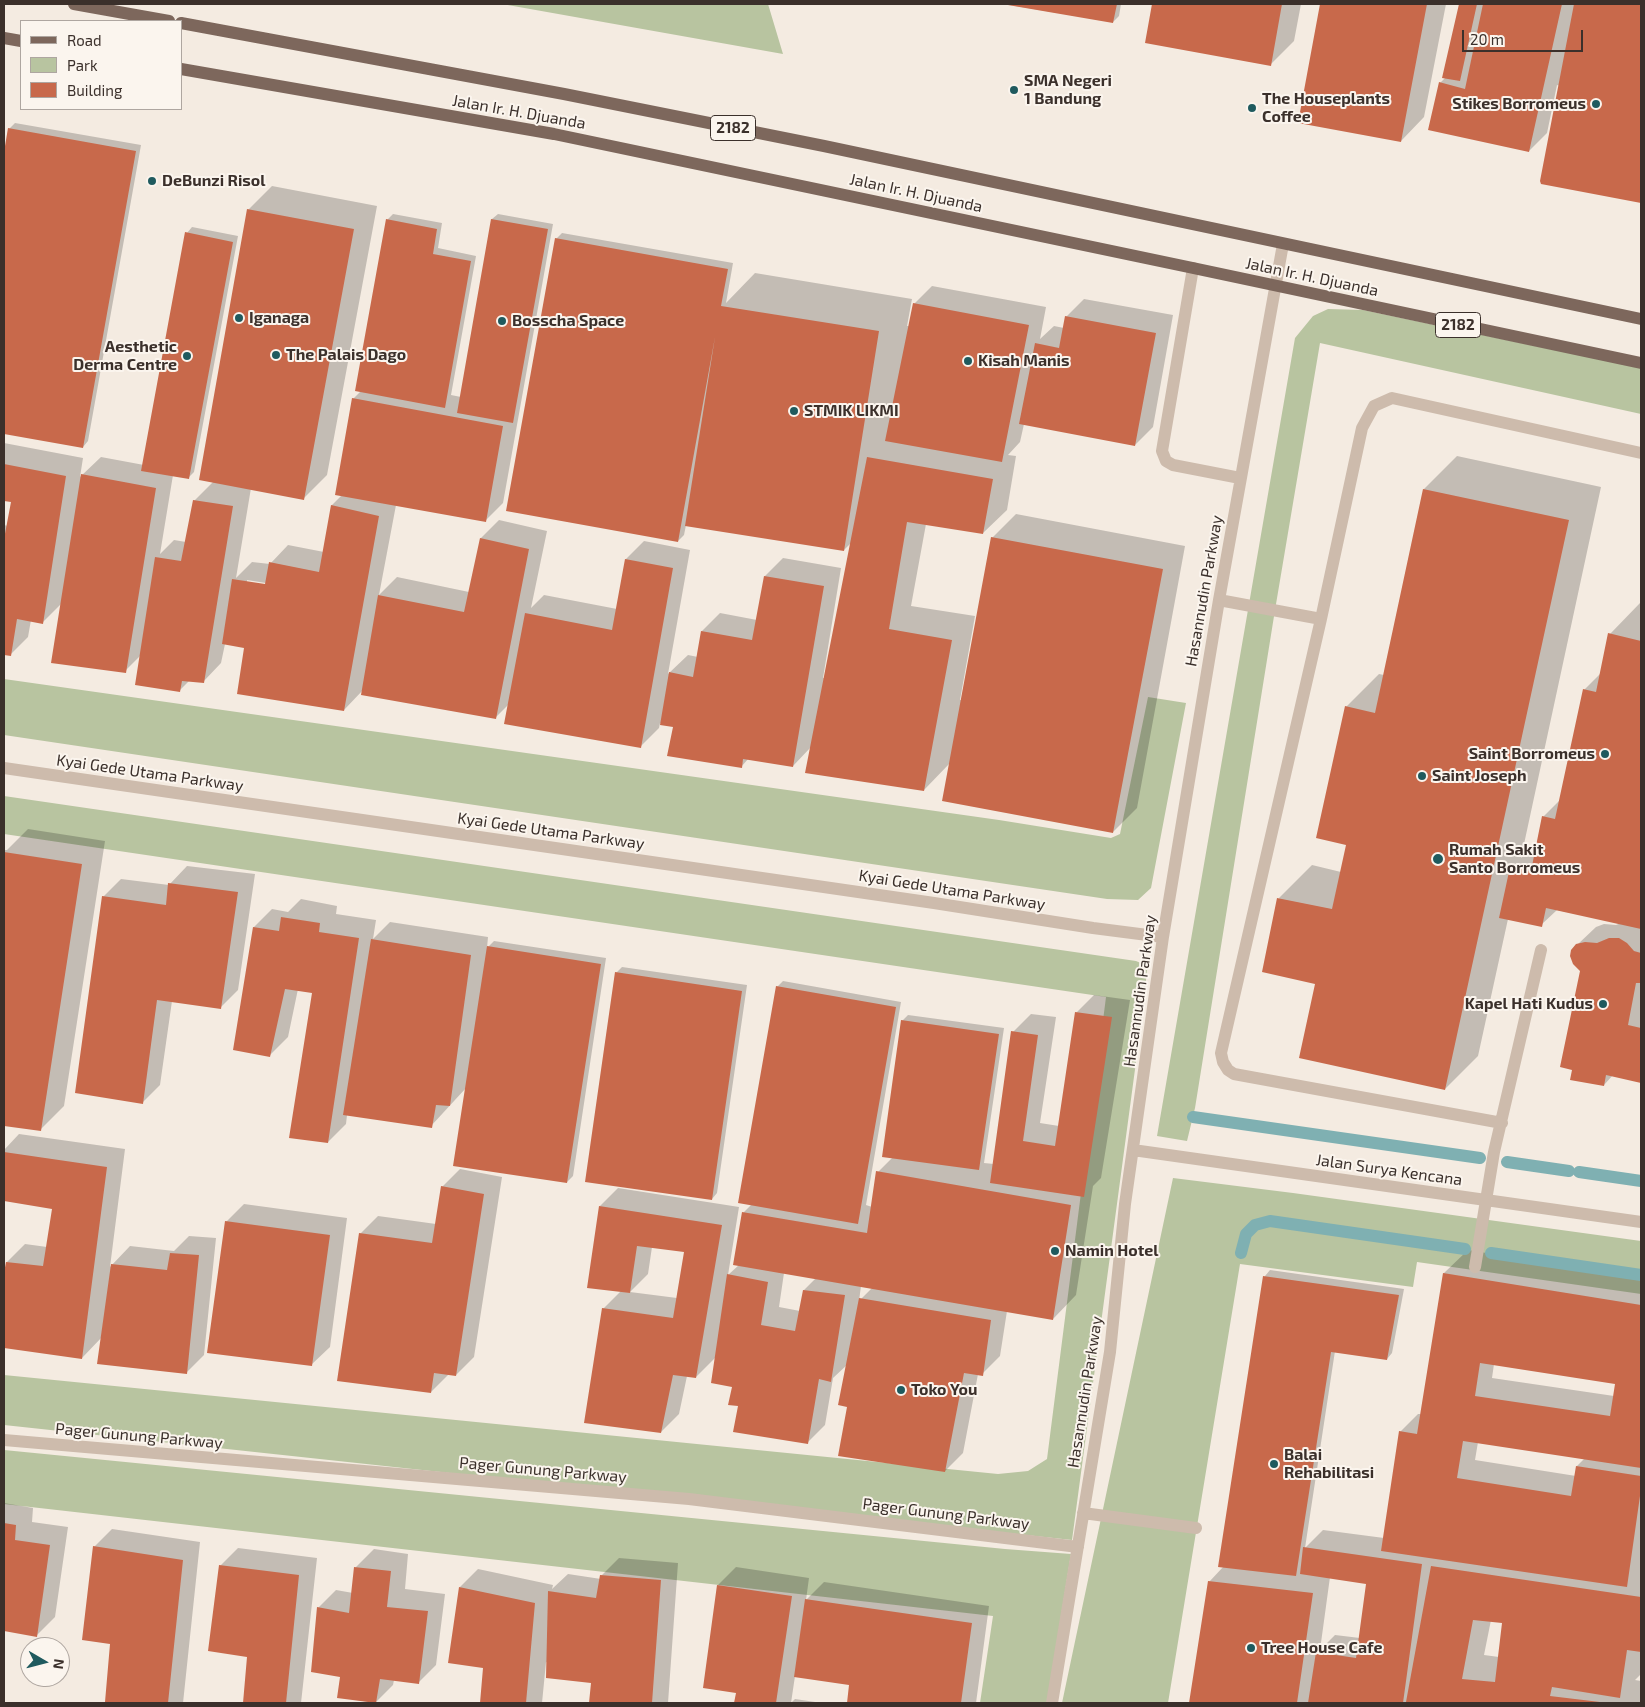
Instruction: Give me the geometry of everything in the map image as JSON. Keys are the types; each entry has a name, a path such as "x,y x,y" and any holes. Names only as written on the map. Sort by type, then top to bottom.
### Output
{"main road":[{"path":"74,4 163,20"},
{"name":"Jalan Ir. H. Djuanda","path":"182,23 564,94 824,146 1641,318"},
{"path":"4,38 20,41"},
{"name":"Jalan Ir. H. Djuanda","path":"182,69 554,134 1641,363"}],"street":[{"name":"Hasannudin Parkway","path":"1052,1703 1110,1352 1124,1214 1164,937 1219,600 1283,244"},
{"path":"1193,268 1162,451 1166,461 1173,466 1240,478"},
{"path":"1502,1123 1234,1074 1228,1070 1223,1062 1221,1054 1223,1044 1321,619 1362,428 1374,406 1392,398 1641,453"},
{"path":"1219,600 1321,619"},
{"name":"Kyai Gede Utama Parkway","path":"4,768 1164,937"},
{"path":"1475,1267 1494,1152 1541,950"},
{"name":"Jalan Surya Kencana","path":"1133,1150 1641,1222"},
{"name":"Pager Gunung Parkway","path":"4,1440 689,1499 1078,1547"},
{"path":"1083,1513 1196,1528"}],"green space":[{"path":"502,4 768,4 783,54"},
{"path":"1328,309 1363,310 1641,368 1641,414 1320,343 1195,1108 1187,1141 1157,1136 1295,338 1313,316"},
{"path":"4,679 999,820 1111,838 1120,834 1148,697 1186,703 1151,888 1138,900 1107,899 4,735"},
{"path":"4,796 1136,961 1143,964 1147,969 1144,1002 1072,1540 4,1425 4,1375 998,1474 1028,1471 1047,1459 1106,997 4,834"},
{"path":"1173,1178 1641,1241 1641,1294 1417,1262 1413,1287 1240,1264 1168,1703 1062,1703"},
{"path":"4,1450 1071,1554 1047,1703 980,1703 993,1616 4,1504"}],"building":[{"path":"1002,4 1117,4 1113,23"},
{"path":"1152,4 1282,4 1271,66 1145,43"},
{"path":"1320,4 1427,4 1401,142 1298,123"},
{"path":"1459,4 1477,4 1460,81 1442,78"},
{"path":"1483,4 1562,4 1529,152 1428,130 1439,82 1465,89"},
{"name":"Stikes Borromeus","path":"1574,4 1641,4 1641,203 1541,184 1540,181"},
{"path":"8,128 136,151 83,448 4,434 4,152"},
{"name":"The Palais Dago","path":"247,209 354,229 304,500 199,480"},
{"path":"386,219 437,229 433,254 471,261 445,408 355,391"},
{"name":"Bosscha Space","path":"491,219 548,229 513,423 457,413"},
{"name":"Aesthetic Derma Centre","path":"185,232 233,242 189,479 141,471"},
{"path":"555,238 728,269 721,306 879,331 844,551 685,526 715,337 678,542 506,511"},
{"path":"913,303 1029,325 1002,462 885,441"},
{"path":"1065,316 1156,333 1135,446 1019,424 1035,343 1059,348"},
{"path":"352,398 503,426 486,522 335,495"},
{"path":"867,457 993,479 983,534 907,522 889,629 952,640 924,791 805,773"},
{"path":"4,464 66,476 43,624 17,619 11,656 4,655 4,539 11,502 4,501"},
{"path":"81,474 156,488 126,673 51,663"},
{"name":"Saint Joseph","path":"1423,489 1569,520 1445,1090 1299,1058 1315,984 1262,972 1277,898 1332,909 1346,845 1316,838 1345,706 1375,713"},
{"path":"193,500 233,506 204,683 182,681 180,692 135,685 155,557 181,561"},
{"path":"331,505 379,516 344,711 237,694 244,648 222,644 232,579 265,584 269,562 319,572"},
{"path":"991,537 1163,569 1113,833 942,801"},
{"path":"480,538 529,549 496,719 361,695 378,595 464,612"},
{"path":"625,559 673,568 641,748 504,724 525,613 612,630"},
{"path":"764,576 824,586 793,767 743,759 742,768 667,756 673,727 660,725 669,672 693,677 701,631 752,640"},
{"name":"Saint Borromeus","path":"1608,633 1641,641 1641,929 1546,908 1542,927 1499,918 1510,867 1531,871 1542,816 1555,819 1583,689 1596,692"},
{"path":"4,852 82,864 41,1131 4,1126"},
{"path":"168,883 238,892 221,1009 157,1000 143,1104 75,1093 102,896 166,905"},
{"path":"281,917 320,923 319,932 359,938 328,1143 289,1138 312,993 285,989 270,1057 233,1050 253,927 279,931"},
{"name":"Kapel Hati Kudus","path":"1609,938 1619,938 1634,951 1641,953 1641,983 1636,983 1628,1025 1641,1028 1641,1083 1606,1075 1604,1086 1570,1080 1572,1070 1560,1067 1580,971 1573,964 1570,956 1571,950 1576,944 1585,942 1597,943"},
{"path":"371,939 471,955 450,1106 436,1105 432,1128 343,1115"},
{"path":"487,946 601,964 567,1183 453,1166"},
{"path":"615,972 742,991 712,1200 585,1182"},
{"path":"776,986 896,1007 858,1224 738,1203"},
{"path":"1075,1012 1112,1017 1084,1197 990,1183 1011,1031 1038,1035 1023,1141 1055,1146"},
{"path":"901,1020 999,1034 979,1170 882,1157"},
{"path":"4,1152 107,1167 82,1359 4,1348 4,1273 6,1262 43,1266 52,1209 4,1201"},
{"path":"876,1171 1071,1205 1053,1320 733,1265 742,1212 867,1233"},
{"path":"441,1186 484,1194 456,1376 434,1373 431,1393 337,1381 359,1233 432,1243"},
{"path":"599,1206 722,1225 696,1378 673,1375 661,1433 584,1423 602,1308 673,1318 684,1252 637,1246 630,1293 587,1288"},
{"path":"225,1221 330,1235 312,1366 207,1353"},
{"path":"170,1253 199,1255 187,1374 97,1364 111,1264 167,1270"},
{"path":"1443,1273 1641,1305 1641,1468 1463,1441 1457,1478 1571,1496 1576,1466 1641,1476 1641,1489 1627,1587 1381,1551 1399,1431 1417,1434","holes":["1480,1363 1615,1384 1610,1416 1475,1396"]},
{"path":"727,1274 768,1282 761,1325 795,1331 803,1290 845,1295 831,1382 819,1379 808,1444 733,1432 738,1406 728,1405 732,1387 711,1383"},
{"name":"Balai Rehabilitasi","path":"1263,1276 1399,1295 1387,1360 1331,1352 1296,1576 1218,1567"},
{"name":"Toko You","path":"859,1298 991,1320 983,1376 964,1373 945,1472 838,1456 847,1407 838,1405"},
{"path":"4,1523 16,1525 15,1540 50,1545 37,1637 4,1631"},
{"path":"93,1546 183,1560 168,1703 105,1702 110,1644 82,1640"},
{"path":"1303,1547 1422,1564 1403,1703 1308,1703 1316,1652 1356,1658 1366,1584 1300,1574"},
{"path":"219,1565 299,1575 286,1703 243,1703 247,1657 208,1651"},
{"path":"1431,1566 1641,1597 1641,1652 1627,1650 1620,1698 1552,1687 1550,1696 1600,1703 1406,1702","holes":["1473,1620 1502,1623 1495,1682 1462,1679"]},
{"path":"354,1567 391,1571 387,1607 428,1611 419,1684 380,1679 376,1703 337,1698 340,1677 311,1672 317,1607 349,1613"},
{"path":"600,1575 661,1580 652,1703 589,1703 591,1683 546,1678 548,1591 596,1598"},
{"name":"Tree House Cafe","path":"1208,1581 1313,1593 1297,1703 1189,1703"},
{"path":"717,1585 792,1596 776,1703 734,1703 736,1693 703,1688"},
{"path":"459,1587 535,1603 526,1703 480,1703 483,1668 448,1663"},
{"path":"805,1599 972,1623 961,1703 847,1703 849,1685 794,1677"}],"waterway":[{"path":"1193,1117 1480,1158"},
{"path":"1507,1162 1569,1171"},
{"path":"1579,1172 1641,1181"},
{"path":"1241,1253 1246,1234 1255,1225 1270,1221 1465,1249"},
{"path":"1491,1253 1641,1275"}],"place":[{"name":"SMA Negeri 1 Bandung","path":"1014,90"},
{"name":"Stikes Borromeus","path":"1596,104"},
{"name":"The Houseplants Coffee","path":"1252,108"},
{"name":"DeBunzi Risol","path":"152,181"},
{"name":"Iganaga","path":"239,318"},
{"name":"Bosscha Space","path":"502,321"},
{"name":"The Palais Dago","path":"276,355"},
{"name":"Aesthetic Derma Centre","path":"187,356"},
{"name":"Kisah Manis","path":"968,361"},
{"name":"STMIK LIKMI","path":"794,411"},
{"name":"Saint Borromeus","path":"1605,754"},
{"name":"Saint Joseph","path":"1422,776"},
{"name":"Rumah Sakit Santo Borromeus","path":"1438,859"},
{"name":"Kapel Hati Kudus","path":"1603,1004"},
{"name":"Namin Hotel","path":"1055,1251"},
{"name":"Toko You","path":"901,1390"},
{"name":"Balai Rehabilitasi","path":"1274,1464"},
{"name":"Tree House Cafe","path":"1251,1648"}]}
